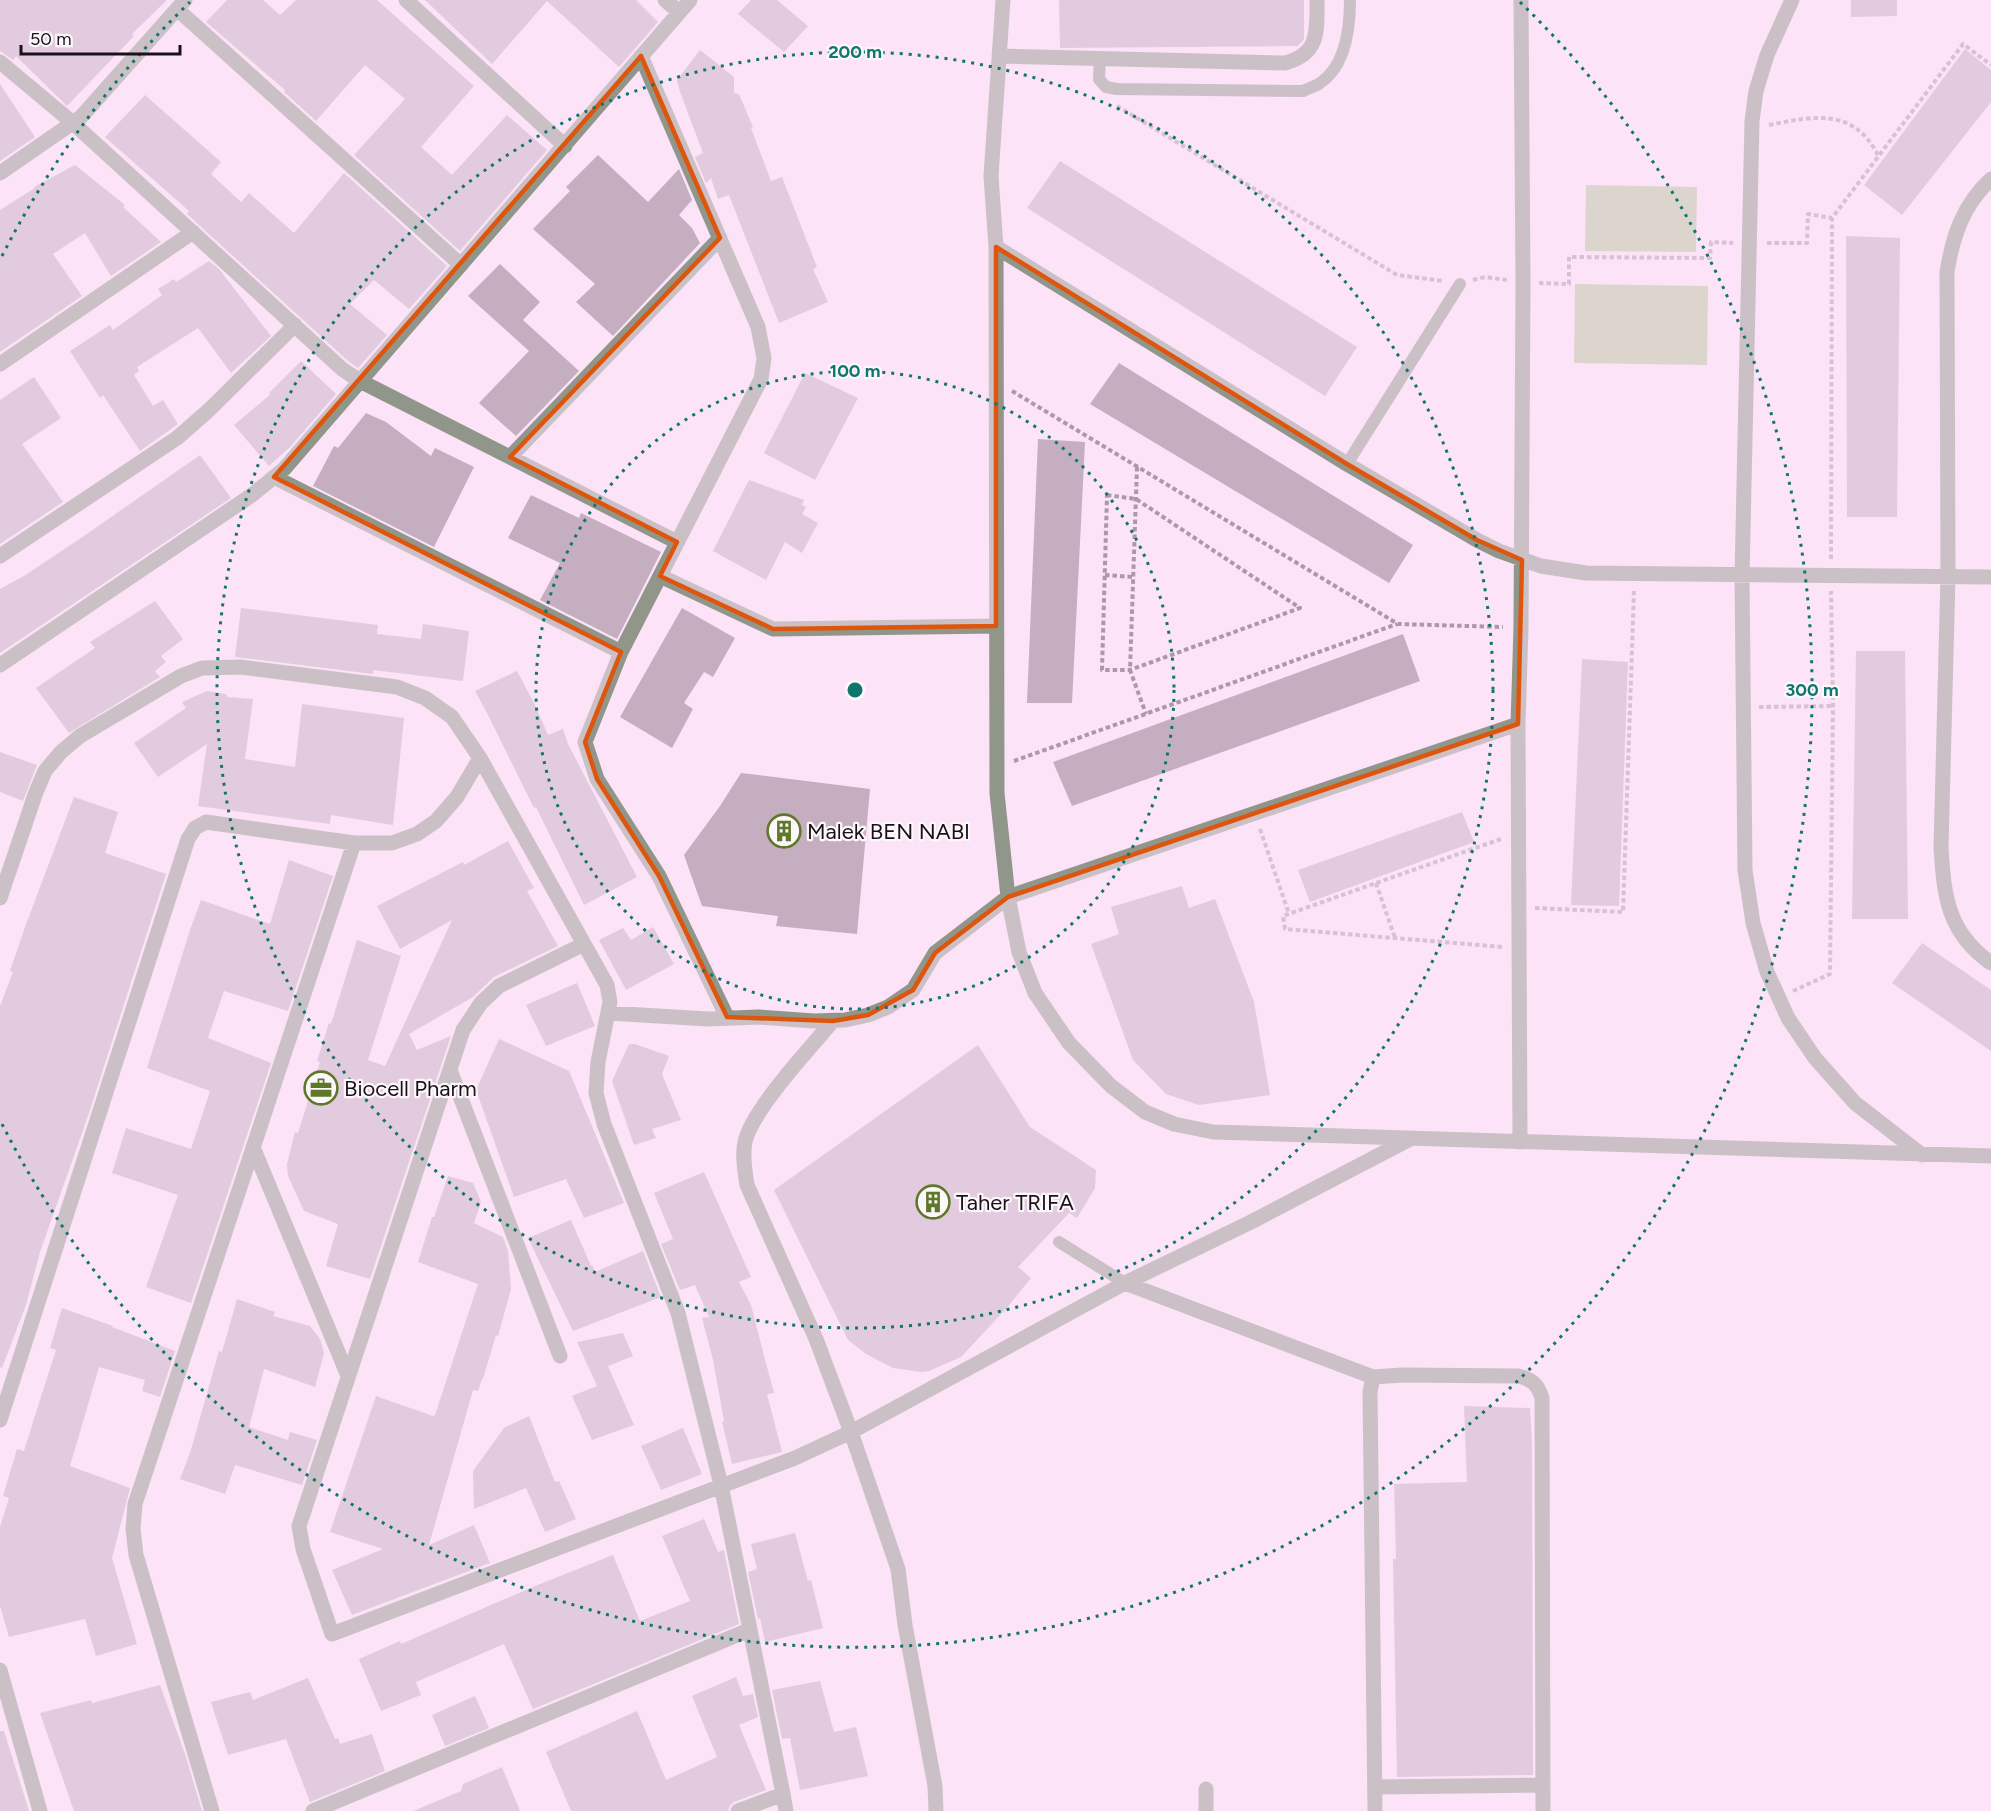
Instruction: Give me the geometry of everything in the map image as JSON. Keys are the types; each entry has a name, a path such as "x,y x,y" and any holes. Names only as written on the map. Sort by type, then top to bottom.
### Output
{"street":[{"path":"405,0 565,146"},
{"path":"665,0 679,12"},
{"path":"0,665 243,501 284,469 690,0"},
{"path":"1003,0 991,176 996,247 997,793 1008,897 1019,952 1035,993 1069,1043 1110,1086 1145,1112 1174,1124 1213,1132 1991,1156"},
{"path":"999,56 1285,63 1298,60 1308,53 1314,42 1317,0"},
{"path":"1520,1142 1518,724 1522,560 1521,0"},
{"path":"1792,0 1767,55 1756,91 1752,128 1742,576 1745,870 1753,923 1767,972 1788,1018 1815,1058 1856,1103 1922,1155"},
{"path":"0,173 81,117 181,5 461,265"},
{"path":"641,56 758,327 764,358 761,379 621,652 585,742 597,779 659,876 727,1017"},
{"path":"0,62 73,123 342,369 360,381 677,542"},
{"path":"1991,179 1962,217 1952,242 1947,272 1948,576 1941,848 1944,890 1956,927 1975,952 1991,963"},
{"path":"0,363 193,232"},
{"path":"510,457 720,238"},
{"path":"996,247 1347,464 1477,540 1522,560 1586,573 1991,577"},
{"path":"0,556 177,438 209,410 295,325"},
{"path":"274,477 621,652"},
{"path":"660,576 773,628 996,626"},
{"path":"0,898 45,771 61,752 80,736 181,676 202,668 240,667 397,687 425,698 452,717 480,758 607,985 610,1002 598,1062 596,1093 604,1124 678,1313 721,1485 786,1811"},
{"path":"608,1013 708,1019 759,1017 833,1020 868,1015 888,1007 913,990 935,953 1008,897 1518,724"},
{"path":"0,1420 188,839 195,828 206,822 354,843 392,843 417,834 436,821 457,797 480,758"},
{"path":"212,1811 136,1555 133,1529 135,1504 354,843"},
{"path":"584,944 499,986 481,1003 463,1030 299,1526 303,1549 332,1634 795,1458 851,1432 1125,1283 1411,1138"},
{"path":"833,1020 771,1097 754,1123 745,1142 744,1162 747,1185 816,1339 898,1569 905,1625 935,1786 936,1811"},
{"path":"450,1070 560,1356"},
{"path":"253,1147 348,1376"},
{"path":"1125,1283 1373,1377 1518,1376 1529,1378 1539,1388 1542,1398 1544,1811"},
{"path":"1373,1377 1370,1409 1375,1811"},
{"path":"313,1811 749,1630"},
{"path":"0,1670 40,1811"},
{"path":"1375,1787 1543,1785"},
{"path":"1206,1789 1206,1811"},
{"path":"738,1811 783,1794"}],"lane":[{"path":"1100,58 1099,79 1106,87 1117,89 1303,91 1321,83 1337,65 1346,42 1350,0"},
{"path":"1347,464 1460,284"},
{"path":"1059,1242 1125,1283"}],"path":[{"path":"1752,128 1809,117 1826,117 1844,121 1862,131 1872,142 1879,157 1963,44 1991,65"},
{"path":"1106,87 1111,102 1397,275 1460,284 1485,277 1523,283 1569,284 1569,257 1710,258 1711,242 1807,243 1809,214 1832,218"},
{"path":"996,381 1398,624"},
{"path":"1137,467 1130,670 1146,714"},
{"path":"1107,495 1136,499 1300,608 1130,670 1102,670 1107,495"},
{"path":"1519,908 1623,912 1634,574"},
{"path":"1106,575 1133,577"},
{"path":"997,767 1398,624 1521,627"},
{"path":"1743,707 1833,706"},
{"path":"1255,813 1289,914"},
{"path":"1519,833 1283,916 1285,929 1519,948"},
{"path":"1376,883 1395,938"},
{"path":"1778,997 1830,974"}],"highlighted area":[{"path":"641,56 720,238 510,457 677,542 660,576 773,629 996,626 996,247 1347,464 1477,540 1522,560 1518,724 1008,897 935,953 913,990 868,1015 833,1021 727,1017 659,876 597,779 585,742 621,652 274,477"}],"green space":[{"path":"1586,185 1697,187 1696,252 1585,251"},
{"path":"1575,284 1708,286 1707,365 1574,363"}],"building":[{"path":"0,0 167,0 132,34 134,36 67,106 16,56 13,60 0,51"},
{"path":"227,0 263,0 280,15 296,0 377,0 474,86 421,147 452,175 507,115 547,150 460,251 354,155 405,99 365,65 316,121 284,92 285,90 206,22"},
{"path":"425,0 636,0 658,22 619,67 547,1 492,64"},
{"path":"751,0 777,0 808,26 784,52 738,14"},
{"path":"1059,0 1304,0 1304,39 1298,46 1060,48"},
{"path":"1851,0 1897,0 1897,16 1851,17"},
{"path":"1965,49 1991,70 1991,102 1902,215 1864,185"},
{"path":"700,50 734,77 734,93 739,94 753,127 751,128 771,181 782,177 817,267 813,269 828,302 779,323 729,195 718,199 711,178 706,183 695,157 703,153 677,80"},
{"path":"0,84 35,137 0,161"},
{"path":"145,95 221,162 211,174 241,202 249,193 294,233 344,173 447,266 409,309 374,280 350,304 387,335 358,368 187,214 189,211 105,137"},
{"path":"598,155 648,202 679,169 692,200 679,215 692,228 700,243 613,336 576,302 595,284 533,229 570,191 566,187"},
{"path":"1060,161 1357,347 1325,396 1027,208"},
{"path":"75,165 125,205 123,207 161,242 111,276 85,233 53,254 82,296 0,352 0,210 34,187"},
{"path":"1846,236 1900,238 1897,517 1847,517"},
{"path":"209,261 219,269 271,336 231,373 198,328 137,367 139,371 134,375 153,406 163,400 178,424 140,451 103,395 100,398 70,351 110,325 113,330 162,295 158,289 174,279 176,282"},
{"path":"500,264 540,302 523,320 579,371 516,436 479,403 529,351 468,296"},
{"path":"301,361 336,394 290,447 269,466 234,425 271,394 269,393"},
{"path":"1119,363 1413,545 1389,583 1090,404"},
{"path":"805,373 858,398 815,480 764,453"},
{"path":"34,377 61,418 22,444 63,502 0,544 0,400"},
{"path":"366,413 386,422 431,456 435,448 474,467 434,547 313,486 334,446 338,448"},
{"path":"1038,439 1085,442 1072,703 1027,703"},
{"path":"200,455 231,498 0,653 0,589 24,576 84,536"},
{"path":"749,480 804,500 802,505 806,507 802,514 818,523 802,553 785,542 766,580 713,551"},
{"path":"531,495 579,518 581,513 661,552 617,639 540,600 560,563 508,538"},
{"path":"155,601 183,639 161,656 166,662 155,671 160,677 69,733 36,688 95,648 90,642"},
{"path":"241,608 378,625 377,634 421,639 423,624 469,631 463,681 373,670 373,674 235,657"},
{"path":"682,608 735,638 713,677 704,672 684,703 693,709 672,748 620,717"},
{"path":"1403,634 1420,681 1072,806 1053,762"},
{"path":"1856,651 1905,651 1908,919 1852,919"},
{"path":"1582,659 1628,662 1619,906 1571,905"},
{"path":"517,671 548,735 563,729 568,744 637,877 584,905 475,691"},
{"path":"207,691 226,694 227,697 253,699 245,759 295,767 302,704 404,718 393,825 331,815 330,824 198,806 207,744 158,777 134,743 186,708 182,702"},
{"path":"0,752 37,765 23,801 0,792"},
{"name":"Malek BEN NABI","path":"741,773 870,789 857,934 776,926 778,916 702,906 684,855"},
{"path":"74,797 118,812 105,853 166,874 88,1116 40,1252 26,1305 2,1368 0,1367 0,1006 13,972 10,971 25,927"},
{"path":"1462,812 1474,842 1310,902 1298,870"},
{"path":"508,841 534,888 527,891 558,946 494,977 473,997 409,1034 417,1050 451,1036 370,1279 326,1266 338,1224 304,1211 288,1176 287,1164 295,1132 298,1133 320,1062 317,1061 357,940 401,956 368,1060 385,1066 452,920 400,949 377,906 463,862 464,865"},
{"path":"289,860 333,876 288,1011 224,991 208,1038 271,1063 191,1303 146,1287 178,1195 112,1173 126,1128 191,1149 210,1091 147,1068 190,930 201,900 270,924"},
{"path":"1182,886 1189,908 1215,899 1254,1002 1270,1095 1199,1105 1166,1094 1133,1060 1091,944 1119,934 1111,907"},
{"path":"653,927 674,964 626,990 599,940 623,928 631,940"},
{"path":"1922,943 1991,990 1991,1051 1892,983"},
{"path":"577,983 595,1026 546,1046 526,1005"},
{"path":"499,1039 569,1071 624,1203 584,1218 566,1179 514,1197 476,1090"},
{"path":"629,1044 669,1056 662,1074 681,1120 652,1129 656,1138 634,1145 612,1081"},
{"name":"Taher TRIFA","path":"978,1045 1030,1127 1096,1170 1095,1188 1077,1218 1069,1213 1018,1267 1031,1278 961,1357 929,1371 893,1368 866,1354 848,1340 774,1190"},
{"path":"704,1172 751,1277 739,1282 751,1305 774,1393 767,1394 782,1452 732,1464 722,1422 724,1421 713,1360 702,1318 709,1317 695,1285 680,1290 661,1244 673,1239 654,1193"},
{"path":"448,1176 473,1183 481,1202 474,1223 503,1237 508,1251 511,1289 483,1379 478,1391 473,1390 429,1545 474,1525 490,1563 352,1615 332,1570 383,1549 330,1532 376,1396 435,1415 478,1284 418,1262"},
{"path":"571,1220 595,1272 643,1251 661,1297 573,1331 528,1238"},
{"path":"237,1299 275,1312 273,1316 310,1326 320,1339 324,1353 315,1387 264,1369 249,1427 288,1440 290,1432 317,1440 302,1485 235,1465 225,1494 180,1479"},
{"path":"62,1308 175,1351 160,1397 142,1391 145,1380 99,1367 70,1466 130,1488 112,1558 137,1644 96,1656 85,1619 9,1637 0,1606 0,1527 9,1498 3,1496 17,1449 24,1451 56,1350 50,1348"},
{"path":"623,1333 633,1356 608,1366 634,1425 592,1440 572,1396 597,1386 577,1342"},
{"path":"1464,1406 1530,1408 1533,1775 1397,1777 1394,1484 1467,1482"},
{"path":"529,1416 555,1482 559,1481 576,1519 545,1532 526,1488 474,1509 473,1471 504,1428"},
{"path":"683,1428 702,1474 661,1490 641,1446"},
{"path":"704,1519 718,1552 724,1550 739,1624 533,1709 504,1644 416,1682 421,1695 381,1711 359,1659 400,1641 401,1644 613,1555 640,1621 690,1601 662,1536"},
{"path":"795,1533 808,1581 811,1580 823,1628 765,1642 748,1572 757,1569 751,1544"},
{"path":"736,1677 743,1696 753,1694 758,1717 739,1725 766,1790 734,1802 728,1811 571,1811 546,1752 637,1711 666,1780 717,1757 692,1696"},
{"path":"308,1678 335,1739 338,1738 340,1744 372,1734 385,1771 310,1802 286,1739 228,1755 211,1702 250,1692 253,1700"},
{"path":"820,1681 834,1732 856,1727 868,1776 800,1790 790,1738 782,1739 772,1690"},
{"path":"160,1685 186,1757 202,1811 74,1811 40,1713 91,1700 92,1703"},
{"path":"475,1696 489,1728 445,1746 432,1715"},
{"path":"0,1731 4,1731 29,1811 0,1811"},
{"path":"502,1767 520,1811 413,1811 461,1791 463,1784"}],"place":[{"name":"Malek BEN NABI","path":"784,831"},
{"name":"Biocell Pharm","path":"321,1088"},
{"name":"Taher TRIFA","path":"933,1202"}]}
